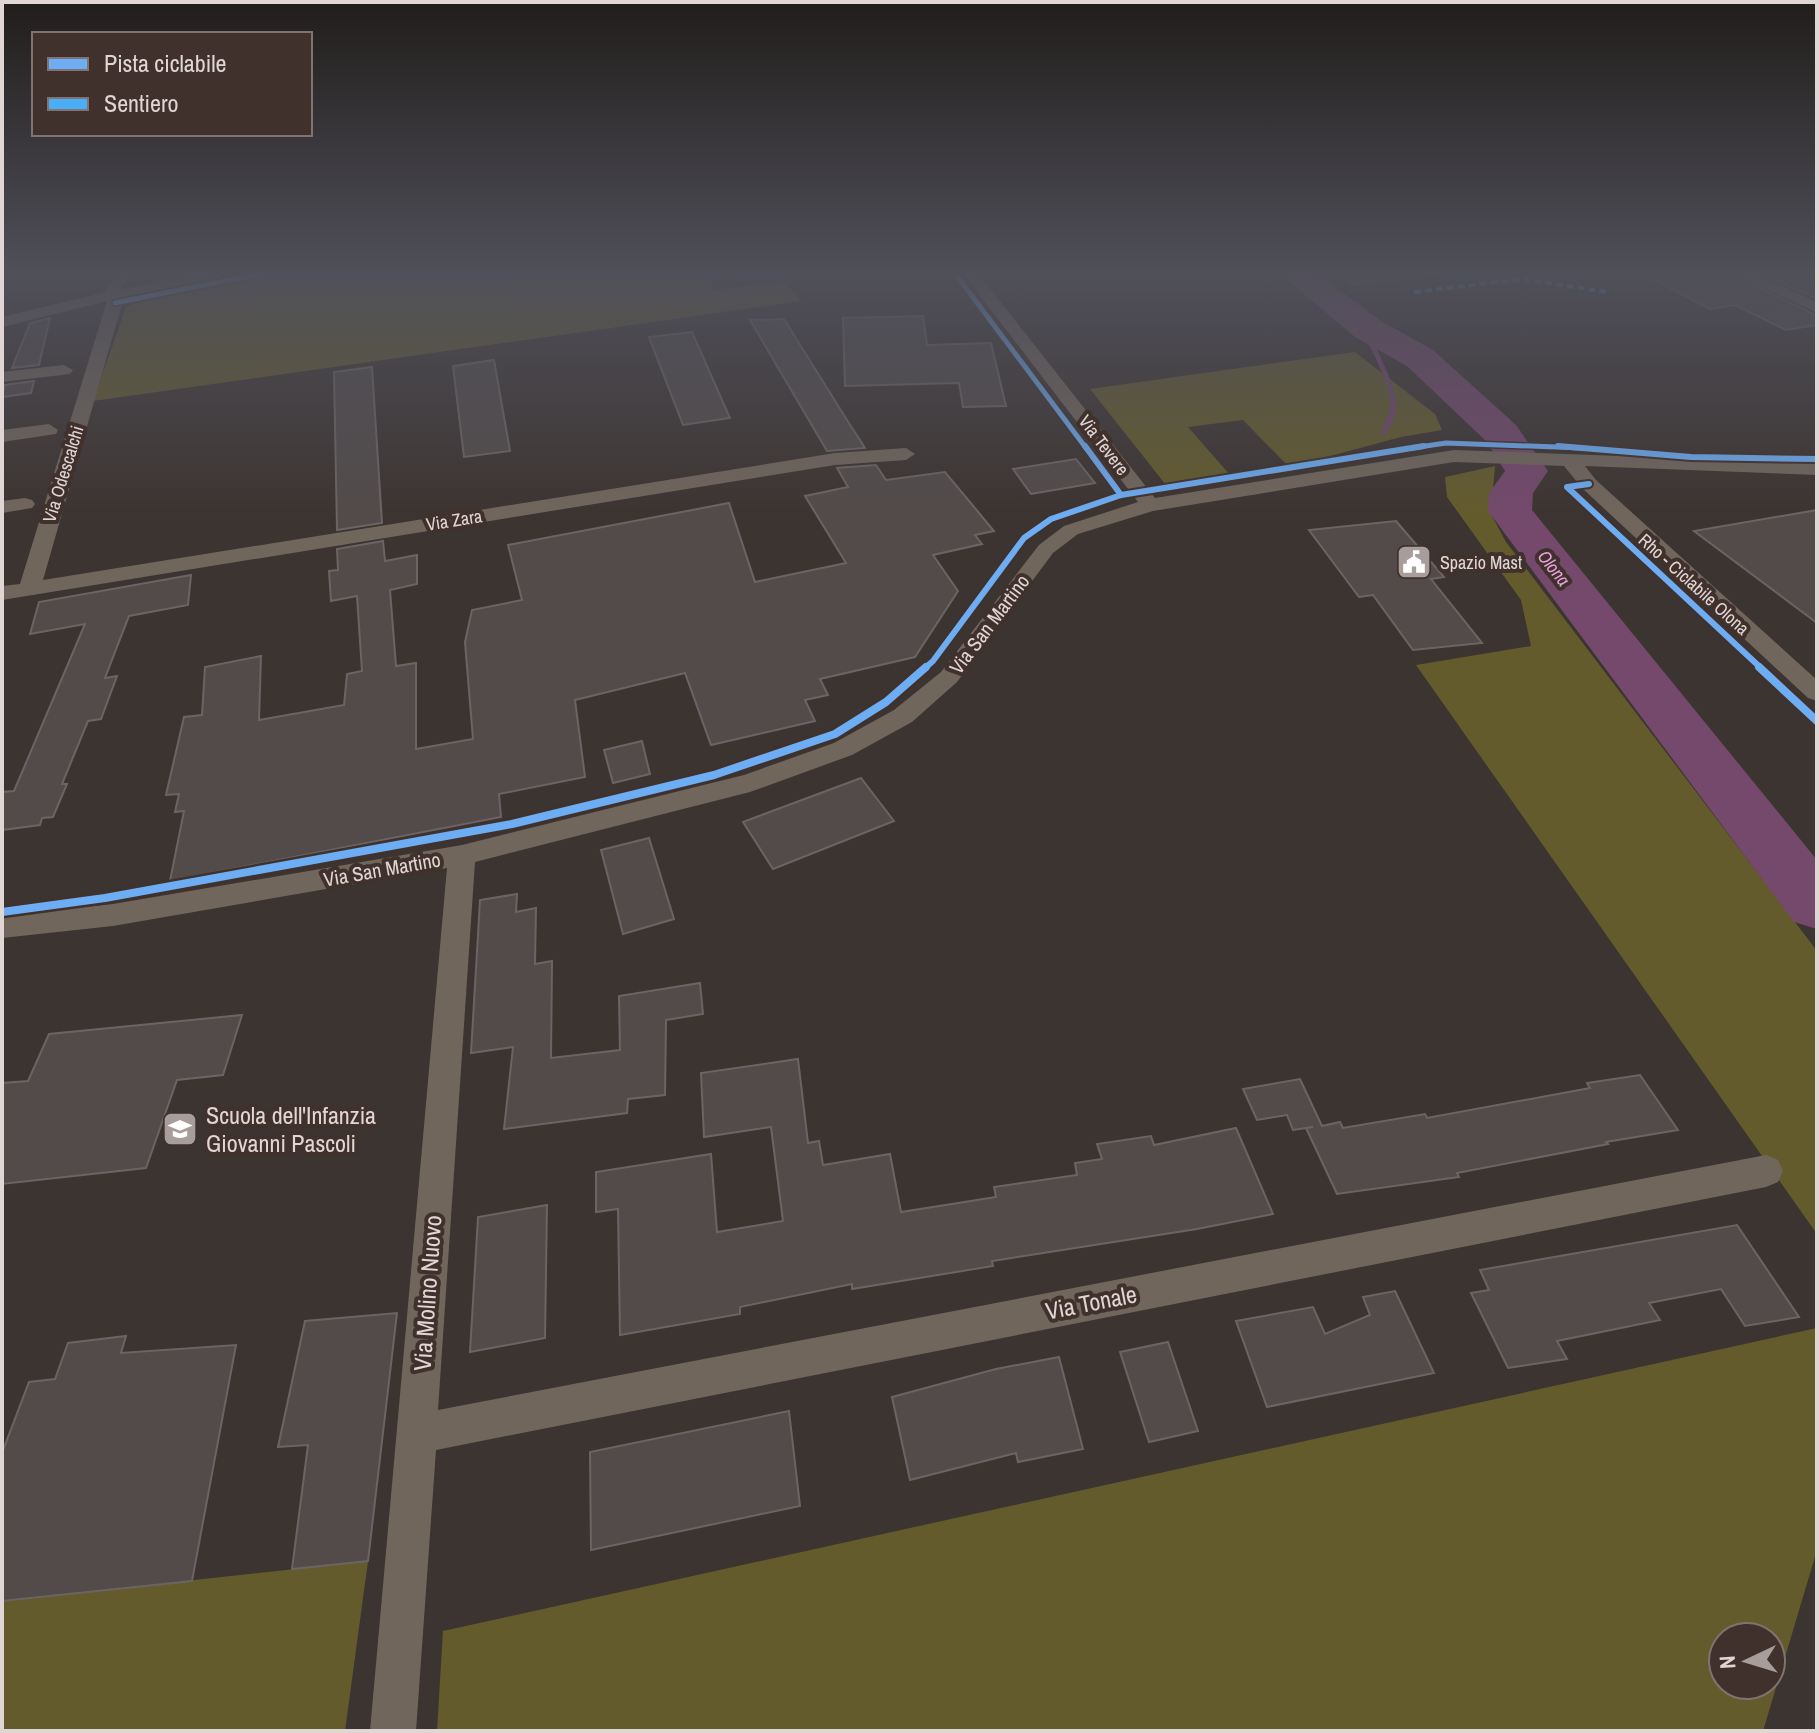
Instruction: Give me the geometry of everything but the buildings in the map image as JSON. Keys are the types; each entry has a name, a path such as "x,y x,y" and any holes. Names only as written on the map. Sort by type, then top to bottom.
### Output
{"street":[{"name":"Via Odescalchi","path":"29,589 100,353"},
{"name":"Via Tevere","path":"1032,353 1150,505"},
{"path":"2,377 64,370"},
{"path":"2,436 49,430"},
{"name":"Via Zara","path":"2,593 835,459 906,454"},
{"name":"Via San Martino","path":"2,927 82,919 462,855 750,783 843,749 903,716 949,677 1046,549 1062,536 1098,519 1150,505 1423,460 1490,455 1817,469"},
{"path":"1568,458 1589,484 1817,693"},
{"path":"2,507 25,504"},
{"name":"Via Molino Nuovo","path":"393,1731 462,855"},
{"name":"Via San Martino","path":"2,945 82,919"},
{"name":"Via Tonale","path":"416,1434 1766,1171"}],"shaded area":[{"path":"110,353 434,353 93,401"},
{"path":"1356,353 1435,414 1442,430 1401,437 1289,467 1243,420 1188,427 1231,476 1166,485 1090,389"},
{"path":"1495,466 1491,514 1506,542 1817,951 1817,1234 1416,665 1531,646 1521,600 1447,497 1445,477"},
{"path":"1817,1328 1817,1550 1787,1651 1787,1621 1707,1621 1707,1701 1772,1701 1763,1731 437,1731 443,1631"},
{"path":"368,1561 345,1731 2,1731 2,1601"}],"waterway":[{"path":"1374,353 1388,380 1393,399 1392,412 1383,434"},
{"name":"Olona","path":"1411,353 1502,434 1527,471 1511,493 1510,511 1817,905"}],"cycle path":[{"path":"1015,353 1121,495"},
{"path":"2,912 105,898 512,824 714,775 835,734 886,702 933,661 1024,538 1051,519 1121,495 1446,443 1539,445 1691,457 1817,459"},
{"name":"Rho - Ciclabile Olona","path":"1589,484 1567,487 1817,721"}],"place":[{"name":"Spazio Mast","path":"1414,562"},
{"name":"Scuola dell'Infanzia Giovanni Pascoli","path":"180,1129"}]}
